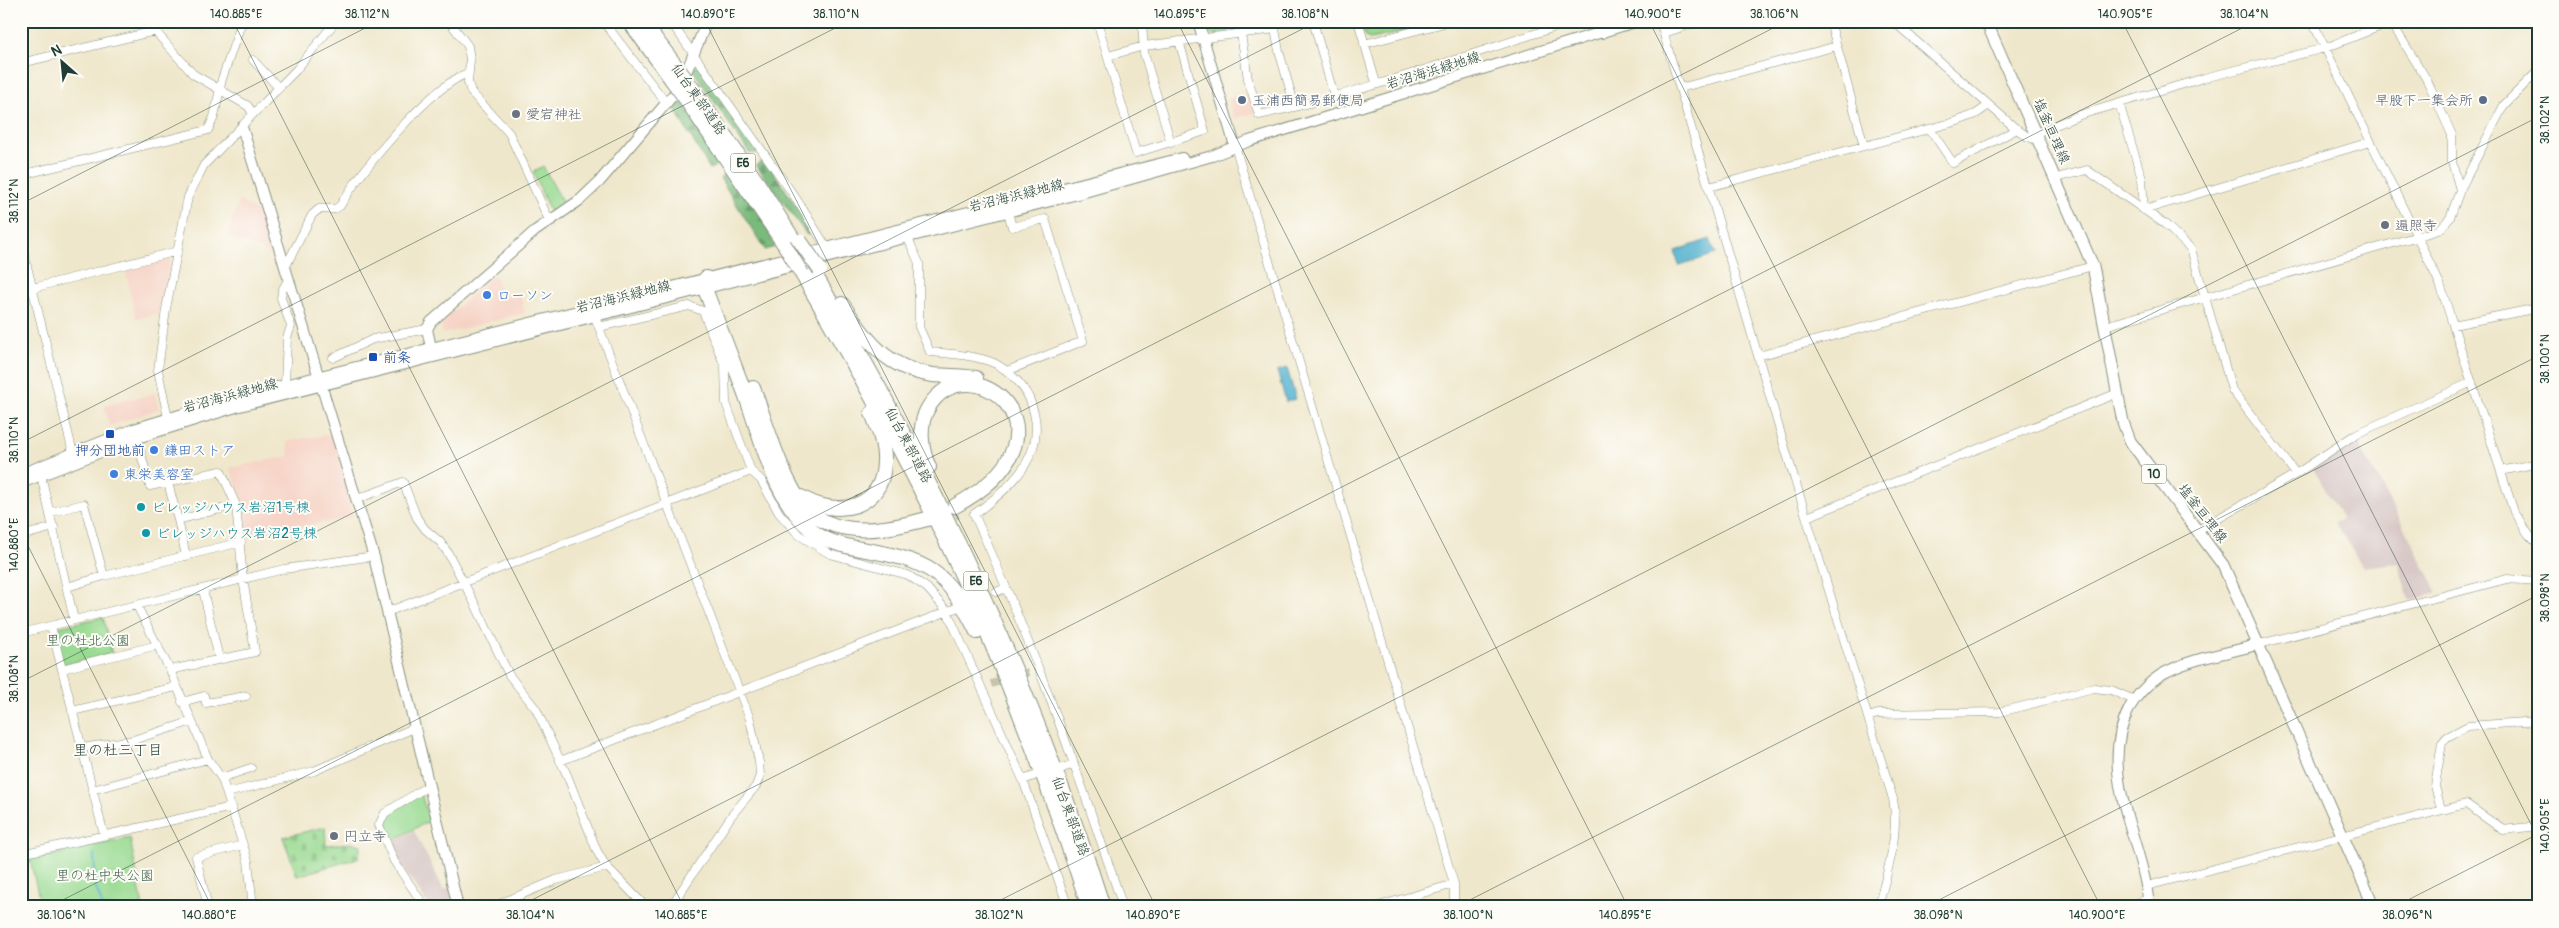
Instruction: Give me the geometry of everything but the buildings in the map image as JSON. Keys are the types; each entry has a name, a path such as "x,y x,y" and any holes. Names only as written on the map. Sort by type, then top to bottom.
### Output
{"highway":[{"name":"仙台東部道路","path":"629,21 675,75 793,242"},
{"name":"仙台東部道路","path":"642,21 675,75"},
{"name":"仙台東部道路","path":"686,90 759,185 877,382 926,476 997,626 1021,684 1076,826 1103,907"},
{"name":"仙台東部道路","path":"812,272 974,602 1089,907"},
{"path":"796,494 822,508 850,508 866,500 872,494 881,478 884,461 882,442 873,414 812,272"},
{"path":"812,272 864,336 885,358 912,370 984,380 1006,393 1016,407 1022,422 1023,436 1016,459 1006,474 992,489 956,509 980,491 1009,460 1015,444 1017,429 1008,405 997,394 981,386 955,387 933,400 923,421 924,454 983,580 1021,684"},
{"path":"708,285 786,474 796,494 808,511 825,522 843,528 884,528 928,522 887,534 858,535 830,530 798,515"},
{"path":"708,285 772,469 785,496 810,530 825,539 854,548 909,559 936,573 950,586 976,630 1039,778"}],"main road":[{"path":"431,352 427,329 440,313 549,220 580,200 600,181 667,104 687,70 707,21"},
{"path":"1198,21 1235,146"},
{"path":"1598,21 1602,33"},
{"name":"岩沼海浜緑地線","path":"21,474 73,453 228,409 321,380 708,285 1235,146 1638,21"},
{"name":"塩釜亘理線","path":"1986,21 2038,136 2093,266 2118,394 2130,441 2223,565 2260,644 2374,907"},
{"path":"242,127 374,556 458,907"},
{"name":"岩沼海浜緑地線","path":"708,285 827,248 1008,212 1212,156 1235,146"},
{"name":"岩沼海浜緑地線","path":"21,483 136,434 168,418 285,384 321,380"},
{"path":"2149,903 2147,886 2118,777 2116,760 2120,729 2134,700 2157,678 2177,667 2260,644"}],"street":[{"path":"21,175 208,130 214,117 219,91 242,21"},
{"path":"168,418 158,370 166,309 188,197 196,178 204,166 296,70 336,21"},
{"path":"449,21 468,46 470,60 468,73 471,92 509,133 549,220"},
{"path":"603,21 667,104"},
{"path":"670,21 795,197 827,248"},
{"path":"1097,21 1136,153 1205,131 1178,41"},
{"path":"1142,21 1144,46 1171,143"},
{"path":"1313,21 1334,96"},
{"path":"1358,21 1376,83"},
{"path":"1419,21 1422,31"},
{"path":"1364,44 1422,31 1452,21"},
{"path":"1241,34 1248,79 1259,116 1295,108 1376,83 1565,24 1564,21"},
{"path":"1660,21 1758,356 1895,809 1894,835 1878,907"},
{"path":"1664,34 1702,21"},
{"path":"1830,21 1864,146"},
{"path":"1893,21 2028,137 2038,136 2119,103 2204,78 2325,48 2393,22 2416,62 2452,135 2452,162 2460,190"},
{"path":"2312,21 2440,284 2514,512 2529,535 2538,544"},
{"path":"1108,56 1144,46 1241,34 1274,25 1278,51 1295,108"},
{"path":"21,62 155,32 161,36 182,65 219,91 248,106 253,114"},
{"path":"1680,88 1837,46"},
{"path":"253,60 279,88"},
{"path":"2105,326 2439,230 2445,225 2460,190 2504,105 2538,71"},
{"path":"286,266 312,215 318,209 335,209 340,206 361,172 433,96 452,81 468,73"},
{"path":"2119,103 2142,179 2144,210"},
{"path":"1709,187 1930,129 1969,117 1990,106"},
{"path":"1930,129 1953,163 2017,129"},
{"path":"2144,210 2370,142"},
{"path":"1235,146 1454,884 1454,907"},
{"path":"2056,178 2087,170 2166,225 2191,249 2232,390 2296,474"},
{"path":"1007,371 1083,341 1045,219 1012,228 1008,212"},
{"path":"905,232 919,263 919,327 930,352 972,357 996,364 1020,383 1033,408 1036,424 1030,457 1014,482 974,514 1006,588 1073,764 1123,907"},
{"path":"21,242 73,453"},
{"path":"21,290 178,252"},
{"path":"1758,356 2093,266"},
{"path":"285,384 287,338 291,326 281,298 282,291 290,278"},
{"path":"600,327 689,306 703,311 724,367 726,403 751,471 761,480 779,513 787,523 814,546 830,554 908,575 927,588 947,611 1024,780 1068,907"},
{"path":"2454,325 2538,308"},
{"path":"593,313 739,691 755,736 760,775 756,786 732,815 697,870 675,900 666,907"},
{"path":"333,358 373,339 427,329"},
{"path":"2198,530 2296,474 2356,434 2472,382"},
{"path":"1807,517 2118,394"},
{"path":"136,434 150,486 221,471 236,505 243,579 255,652 170,670"},
{"path":"2501,471 2538,464"},
{"path":"387,612 751,471"},
{"path":"41,475 51,512 74,620"},
{"path":"357,499 403,482 417,518 425,529 440,542 476,606 509,675 536,709 597,851 607,867 646,907"},
{"path":"168,483 186,556"},
{"path":"51,512 84,504 104,576"},
{"path":"178,520 236,505"},
{"path":"21,536 54,527"},
{"path":"67,587 241,542"},
{"path":"21,633 243,579 312,564 374,556"},
{"path":"2260,644 2507,579 2538,580"},
{"path":"996,592 1006,588"},
{"path":"203,590 219,659"},
{"path":"137,606 170,670 190,722 208,760 227,793 251,878 253,907"},
{"path":"560,762 956,608"},
{"path":"51,626 104,835"},
{"path":"62,669 158,645"},
{"path":"1028,672 1036,668"},
{"path":"983,687 991,684"},
{"path":"72,711 176,687"},
{"path":"1868,717 1878,714 1898,713 1982,714 2000,712 2094,688 2111,690 2134,700"},
{"path":"182,702 204,696 206,703 246,696"},
{"path":"2441,809 2435,786 2442,743 2447,737 2468,726 2538,721"},
{"path":"82,748 133,740 190,722"},
{"path":"227,793 314,770 414,728"},
{"path":"92,790 208,760"},
{"path":"1063,768 1073,764"},
{"path":"220,778 250,768"},
{"path":"1024,780 1039,778"},
{"path":"426,907 394,860 379,825 385,813 428,786"},
{"path":"2147,886 2466,804 2497,827 2508,830 2538,826"},
{"path":"21,854 232,807"},
{"path":"208,907 196,857 243,845"},
{"path":"492,907 556,880 607,867"},
{"path":"1375,907 1454,884"},
{"path":"2122,907 2149,903"}],"shaded area":[{"path":"1250,93 1255,113 1234,119 1228,99"},
{"path":"239,201 262,214 276,256 227,236"},
{"path":"172,257 158,313 136,319 125,269"},
{"path":"495,275 501,295 519,291 525,313 442,334 441,321"},
{"path":"155,393 159,409 109,426 104,406"},
{"path":"334,434 353,518 248,534 246,509 230,468 289,456 287,441"},
{"path":"2357,440 2438,593 2409,600 2398,563 2363,567 2335,523 2342,519 2313,468"},
{"path":"414,831 444,890 450,888 454,907 430,907 395,857 391,842"}],"green space":[{"path":"1204,21 1272,21 1272,24 1269,28 1212,35"},
{"path":"1361,21 1415,21 1416,25 1413,30 1370,39 1365,37"},
{"path":"699,65 759,149 757,153 749,153 692,69"},
{"path":"682,102 722,162 710,169 676,112 676,107"},
{"path":"766,161 814,232 807,235 756,165"},
{"path":"543,166 563,203 550,212 533,172"},
{"path":"731,171 765,223 775,247 765,250 720,178"},
{"name":"里の杜北公園","path":"103,617 112,654 63,665 54,628"},
{"path":"421,793 429,821 390,842 381,823 386,816"},
{"path":"325,827 326,845 353,843 361,845 358,858 297,876 283,837"},
{"name":"里の杜中央公園","path":"130,838 143,907 41,907 30,859"}],"water":[{"path":"1710,239 1716,254 1679,266 1675,251"},
{"path":"1287,368 1296,399 1286,402 1277,371"}],"waterway":[{"path":"94,854 96,888 103,907"}],"tunnel":[{"path":"935,522 957,512"},
{"path":"991,684 1028,672"}],"place":[{"name":"玉浦西簡易郵便局","path":"1242,100"},
{"name":"早股下一集会所","path":"2483,100"},
{"name":"愛宕神社","path":"516,114"},
{"name":"遍照寺","path":"2385,225"},
{"name":"ローソン","path":"487,295"},
{"name":"前条","path":"373,357"},
{"name":"押分団地前","path":"110,434"},
{"name":"鎌田ストア","path":"154,450"},
{"name":"東栄美容室","path":"114,474"},
{"name":"ビレッジハウス岩沼1号棟","path":"141,507"},
{"name":"ビレッジハウス岩沼2号棟","path":"146,533"},
{"name":"円立寺","path":"334,836"}],"district":[{"name":"里の杜三丁目","path":"118,750"}]}
